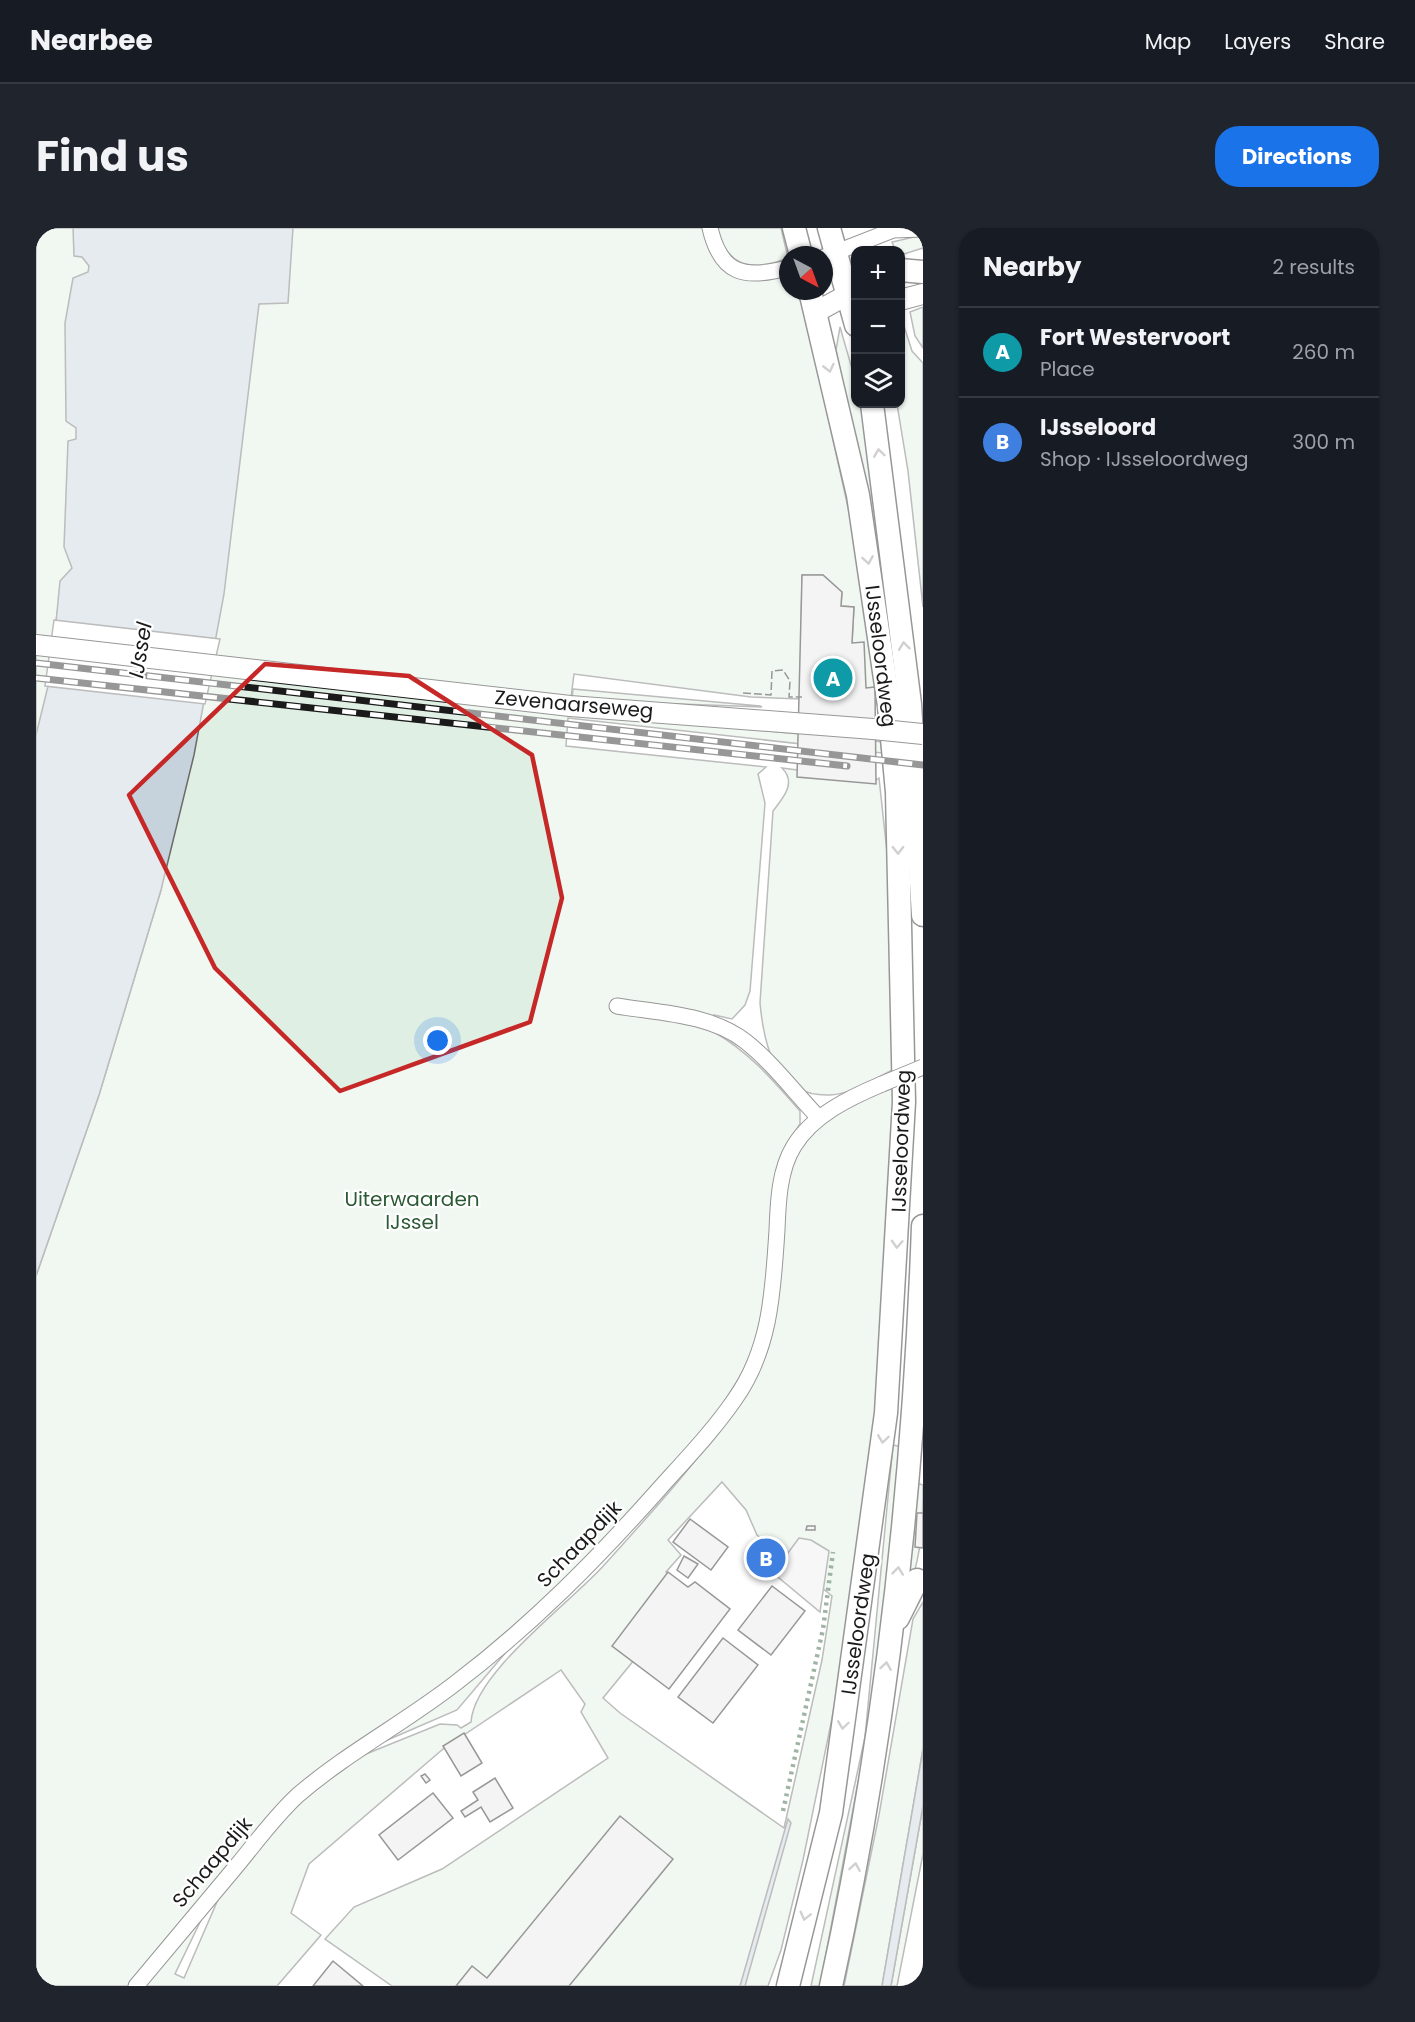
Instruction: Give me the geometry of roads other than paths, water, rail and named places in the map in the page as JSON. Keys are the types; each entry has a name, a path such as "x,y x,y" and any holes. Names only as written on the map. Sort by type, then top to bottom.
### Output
{"highway":[{"path":"794,228 799,246"},
{"path":"829,228 851,300"},
{"path":"905,270 923,272"},
{"name":"IJsseloordweg","path":"788,1986 831,1813 885,1424 904,1102 897,792 889,706 858,495 812,300"},
{"name":"IJsseloordweg","path":"873,408 910,704 923,915"},
{"name":"IJsseloordweg","path":"831,1986 848,1910 892,1630 910,1436 923,1226"},
{"path":"910,1436 923,1465"},
{"path":"892,1630 917,1580"}],"main road":[{"path":"905,277 923,272"},
{"path":"905,299 923,294"},
{"path":"818,300 851,306"},
{"name":"Zevenaarseweg","path":"36,645 570,706 923,734"}],"street":[{"path":"710,228 718,256 730,267 746,273 779,269"},
{"path":"839,257 893,230 923,229"},
{"path":"617,1006 687,1017 719,1026 745,1041 819,1118"},
{"name":"Schaapdijk","path":"136,1986 268,1827 295,1798 324,1773 454,1684 521,1632 615,1539 722,1417 741,1390 752,1368 767,1326 772,1304 783,1177 793,1147 819,1118 852,1097 923,1067"}],"water":[{"name":"IJssel","path":"73,228 293,228 288,303 259,304 224,594 194,755 161,890 99,1095 36,1276 36,735 51,674 60,581 72,568 64,547 68,441 76,439 76,428 66,421 65,323 73,278 88,272 89,266 82,257 74,256"},
{"path":"923,1749 923,1806 891,1986 882,1986"},
{"path":"788,1819 791,1823 745,1986 740,1986"}],"railway":[{"path":"36,663 923,765"},
{"path":"36,678 847,766"}],"place":[{"name":"Fort Westervoort","path":"833,678"},
{"name":"IJsseloord","path":"766,1558"}],"park label":[{"name":"Uiterwaarden IJssel","path":"412,1210"}]}
